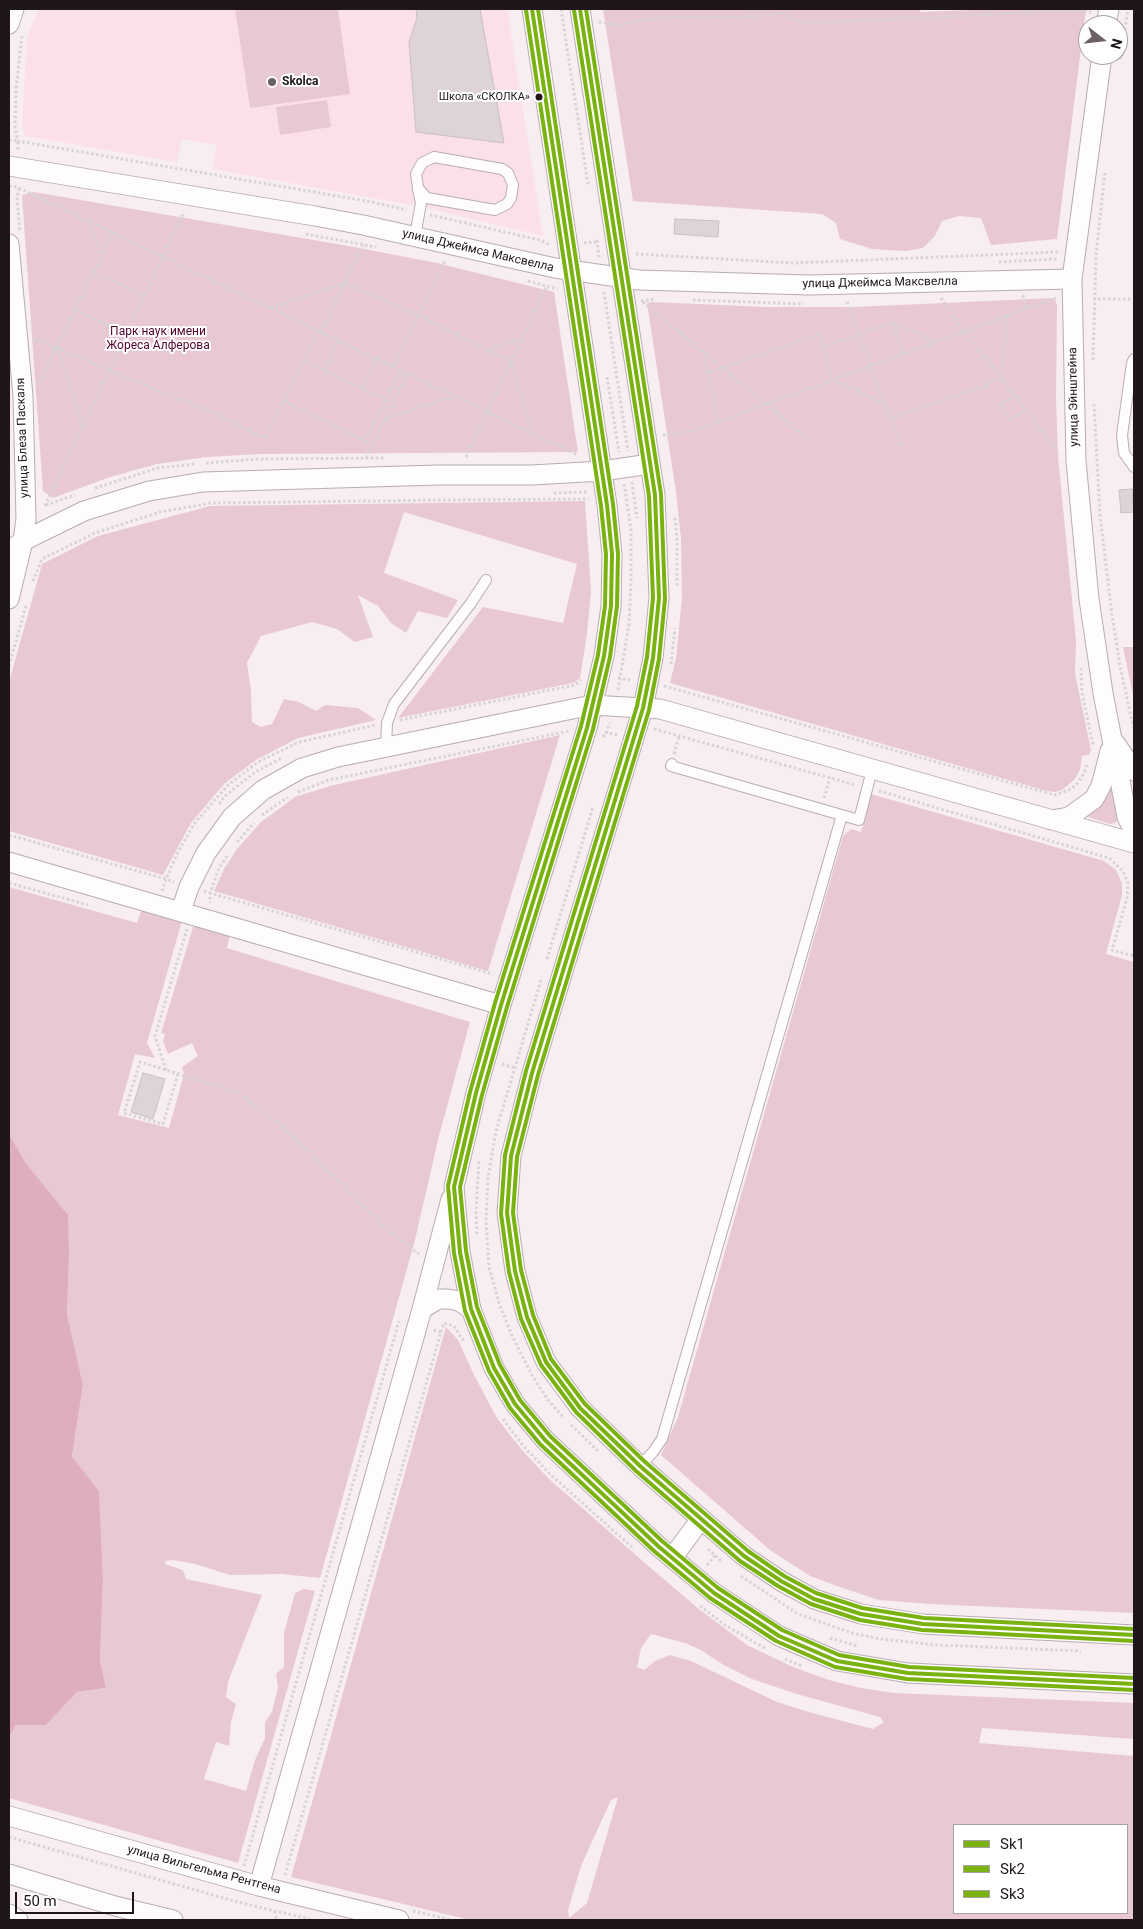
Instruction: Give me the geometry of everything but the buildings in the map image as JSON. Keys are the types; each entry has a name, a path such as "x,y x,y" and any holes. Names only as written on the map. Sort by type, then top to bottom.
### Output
{"street":[{"path":"14,9 16,26"},
{"path":"259,1886 422,1309 454,1187 494,1062 501,1005 587,728 592,705 593,681 604,656 611,606 612,554 598,502 594,472 599,448 570,270 532,9"},
{"path":"580,9 621,277 634,302 655,438 650,464 655,495 659,598 657,685 652,708 634,740 532,1073 511,1156 507,1213 515,1271 528,1317 546,1362 580,1408 640,1466 686,1539 714,1593 779,1636 837,1661 908,1673 1134,1684"},
{"name":"улица Эйнштейна","path":"1101,65 1072,278 1076,461 1089,599 1103,693 1127,817 1134,831"},
{"name":"улица Джеймса Максвелла","path":"9,166 315,216 570,270 639,280 809,285 1072,278"},
{"name":"улица Блеза Паскаля","path":"9,244 23,396 26,520 16,546 17,602"},
{"path":"16,546 84,511 149,491 203,482 594,472 650,464"},
{"path":"186,913 189,887 206,853 232,817 263,790 302,768 338,757 592,705 652,708 1134,843"},
{"path":"1112,738 1134,771"},
{"path":"1050,820 1069,817 1094,799 1101,786 1109,758 1112,738"},
{"path":"9,862 501,1005"},
{"path":"454,1187 460,1252 471,1309 494,1368 515,1404 545,1440 686,1539 744,1556 781,1581 814,1599 860,1614 923,1624 1134,1635"},
{"path":"422,1309 438,1299 448,1299 458,1301 471,1309"},
{"name":"улица Вильгельма Рентгена","path":"9,1816 259,1886 400,1920"},
{"path":"9,1874 115,1906 173,1920"},
{"path":"9,1914 18,1920"}],"lane":[{"path":"415,236 421,203 416,181 418,168 428,159 434,157 502,169 512,179 514,185 507,204 495,210 427,198 418,188"},
{"path":"1134,359 1122,436 1124,453 1134,467"},
{"path":"386,747 387,722 394,704 471,603 486,580"},
{"path":"672,764 671,766 822,806 859,820 872,770"},
{"path":"640,1466 654,1452 662,1439 842,815"}],"path":[{"path":"561,9 589,193"},
{"path":"599,22 620,25 640,20 775,15 782,12 799,22 810,23 1078,10 1103,15"},
{"path":"16,26 21,36 16,89 15,128 18,141 372,202 540,240 551,246"},
{"path":"1092,367 1096,247 1106,166"},
{"path":"31,188 19,188 583,457 594,472 588,492"},
{"path":"174,211 193,214"},
{"path":"46,505 184,212"},
{"path":"90,222 103,254"},
{"path":"296,232 381,248"},
{"path":"595,232 597,273"},
{"path":"36,388 58,348 113,233"},
{"path":"585,243 597,273 606,306 627,444 627,501 631,531 630,602 628,632 619,678 616,735 613,744"},
{"path":"28,336 179,400 186,400 265,438 303,361 345,284 363,245"},
{"path":"636,254 793,263 1062,252"},
{"path":"436,259 454,263"},
{"path":"393,367 445,261"},
{"path":"94,272 145,296"},
{"path":"520,279 558,289"},
{"path":"271,308 345,284 418,315 511,362 533,433"},
{"path":"466,457 547,286"},
{"path":"1023,295 1026,309"},
{"path":"655,438 693,431 1059,297"},
{"path":"941,298 964,332 1015,395 1062,459"},
{"path":"1093,299 1134,299"},
{"path":"577,310 634,302 722,367 809,440"},
{"path":"634,302 644,311"},
{"path":"847,302 900,446"},
{"path":"76,310 127,334"},
{"path":"1002,379 1007,316"},
{"path":"823,347 893,322 935,342"},
{"path":"893,322 903,354"},
{"path":"708,373 818,334 833,379 885,404"},
{"path":"489,350 523,337"},
{"path":"325,371 338,340"},
{"path":"58,348 83,428"},
{"path":"705,354 718,422"},
{"path":"363,388 376,358"},
{"path":"303,361 387,400"},
{"path":"284,401 366,441 401,370"},
{"path":"366,458 407,373"},
{"path":"607,376 618,445 635,499 638,524"},
{"path":"890,419 1002,379"},
{"path":"1015,395 999,406 1009,420 1025,410"},
{"path":"385,419 455,396"},
{"path":"1094,403 1100,515 1111,606 1120,666 1134,730"},
{"path":"655,438 662,428"},
{"path":"599,448 627,444"},
{"path":"549,493 588,492 598,502"},
{"path":"32,582 42,559 95,533 160,512 211,504 447,500 598,502 627,501 655,495"},
{"path":"674,511 677,539 677,588"},
{"path":"9,666 17,602"},
{"path":"669,672 675,627"},
{"path":"1110,634 1128,726"},
{"path":"1081,659 1082,693 1095,753"},
{"path":"602,739 619,706 632,672"},
{"path":"593,681 619,678 657,685 1055,795 1071,789 1084,774 1088,763 1095,761"},
{"path":"233,847 258,818 295,793 329,780 473,749 587,728 650,745 654,729 652,708 657,685 668,679"},
{"path":"593,681 619,687"},
{"path":"654,729 1109,858 1123,870 1128,883 1127,898 1112,950 1134,956"},
{"path":"678,743 679,736"},
{"path":"822,806 830,778"},
{"path":"546,962 596,798"},
{"path":"228,854 219,868 210,893 493,974"},
{"path":"9,883 92,906"},
{"path":"166,1070 155,1036 186,913"},
{"path":"543,971 496,1131 488,1178 486,1220 489,1268 512,1336 533,1377 548,1400 582,1438 603,1456"},
{"path":"494,1062 505,1056"},
{"path":"178,1074 163,1124 124,1113 140,1062 239,1093 291,1134 389,1231 419,1254"},
{"path":"494,1062 532,1073"},
{"path":"494,1062 500,1073"},
{"path":"477,1238 478,1170 481,1152"},
{"path":"244,1868 399,1321"},
{"path":"686,1539 729,1567"},
{"path":"686,1539 714,1570"},
{"path":"737,1573 774,1600 798,1614 852,1633 881,1639 938,1644 1089,1652"},
{"path":"823,1636 862,1647"},
{"path":"9,1837 313,1920"},
{"path":"275,1911 276,1920"}],"shaded area":[{"name":"Skolca","path":"39,9 507,9 543,236 427,208 213,169 217,145 182,139 177,162 25,136 22,127 27,37"},
{"path":"9,1134 27,1165 68,1215 67,1314 83,1385 72,1457 99,1491 103,1577 100,1660 106,1688 77,1692 46,1725 16,1725 9,1737"}],"green space":[{"path":"235,9 338,9 350,94 250,108"},
{"path":"603,9 920,9 920,12 996,9 1086,9 1085,15 1078,15 1079,65 1057,239 991,245 981,218 959,216 942,221 935,236 923,248 906,251 872,249 840,239 836,223 822,214 633,201"},
{"path":"327,100 331,127 280,135 276,107"},
{"name":"Парк наук имени Жореса Алферова","path":"34,192 354,247 437,263 554,292 578,452 260,454 207,457 157,464 110,477 53,498 43,491 22,195"},
{"path":"1054,298 1057,305 1056,399 1058,456 1076,641 1075,673 1091,750 1089,755 1082,756 1080,770 1075,779 1062,790 1055,792 1047,791 670,683 676,658 682,598 681,539 676,492 647,303 765,307 854,307"},
{"path":"585,501 591,591 580,678 573,683 398,718 483,607 563,623 577,564 404,512 384,573 458,600 447,618 418,611 406,633 391,623 378,606 358,595 373,637 355,642 337,629 312,622 261,636 247,663 251,690 252,722 261,727 272,724 284,699 299,702 316,711 325,705 358,708 376,720 298,738 256,760 225,783 191,823 163,875 9,831 9,682 42,564 98,536 210,506"},
{"path":"1123,647 1134,647 1134,700"},
{"path":"560,735 488,971 214,891 224,869 237,849 261,822 295,797 330,786"},
{"path":"1110,786 1113,786 1119,819 1115,823 1110,824 1085,816"},
{"path":"871,794 1104,861 1116,870 1122,883 1122,895 1106,954 1134,962 1134,1613 879,1600 837,1586 810,1576 770,1550 661,1455 678,1417 843,836 851,829 861,832"},
{"path":"9,887 137,923 142,909 182,921 147,1043 155,1058 135,1054 118,1115 169,1128 184,1074 182,1067 198,1056 192,1043 168,1054 163,1041 165,1034 161,1033 194,924 230,935 227,948 470,1022 439,1136 414,1244 320,1578 282,1574 230,1575 195,1564 174,1560 165,1561 165,1564 183,1570 186,1579 262,1595 228,1682 226,1697 236,1704 231,1722 229,1746 216,1742 204,1779 246,1791 255,1760 265,1738 265,1722 272,1712 278,1687 276,1674 284,1667 284,1633 295,1593 304,1589 315,1591 238,1863 9,1798 9,1737 16,1725 46,1725 77,1692 106,1688 100,1660 103,1577 99,1491 72,1458 83,1385 67,1314 69,1255 27,1165 9,1134"},
{"path":"446,1327 458,1340 497,1418 521,1449 549,1479 700,1610 747,1645 793,1667 829,1680 861,1688 894,1693 1134,1703 1134,1739 982,1728 979,1743 1134,1756 1134,1920 470,1920 291,1877","holes":["651,1634 685,1643 752,1679 797,1694 880,1717 884,1722 873,1729 812,1713 777,1702 691,1661 670,1655 655,1661 644,1670 637,1667 641,1648","618,1797 587,1903 569,1918 568,1910 581,1866 611,1800"]}],"transit line":[{"name":"Sk1","path":"532,9 607,505 612,554 611,606 604,656 587,728 501,1005 476,1093 454,1187 460,1252 471,1309 494,1368 515,1404 545,1440 658,1546 714,1593 779,1636 837,1661 908,1673 1134,1684"},
{"name":"Sk3","path":"538,9 613,504 618,554 617,606 610,657 593,729 507,1007 482,1095 460,1187 466,1251 477,1307 500,1365 520,1400 550,1436 662,1541 718,1588 782,1630 839,1655 909,1667 1134,1678"},
{"name":"Sk1","path":"580,9 655,495 659,598 653,658 643,708 532,1073 511,1156 507,1213 515,1271 527,1317 546,1362 580,1408 640,1466 744,1556 781,1581 814,1599 861,1614 923,1624 1134,1635"},
{"name":"Sk3","path":"586,9 661,494 665,599 659,659 649,710 538,1075 517,1157 513,1213 521,1270 533,1315 551,1359 585,1404 644,1461 748,1551 784,1576 816,1593 862,1608 924,1618 1134,1629"},
{"name":"Sk2","path":"526,10 601,506 606,554 605,606 598,655 581,726 495,1003 470,1092 448,1186 454,1253 465,1311 489,1371 510,1408 540,1444 654,1551 710,1598 776,1641 835,1667 907,1679 1134,1690"},
{"name":"Sk2","path":"574,10 649,496 653,598 647,657 637,706 526,1071 505,1155 501,1214 509,1272 521,1319 541,1365 576,1412 636,1471 740,1561 778,1586 811,1604 860,1620 922,1630 1134,1641"}],"place":[{"name":"Skolca","path":"272,82"},
{"name":"Школа «СКОЛКА»","path":"539,97"}]}
